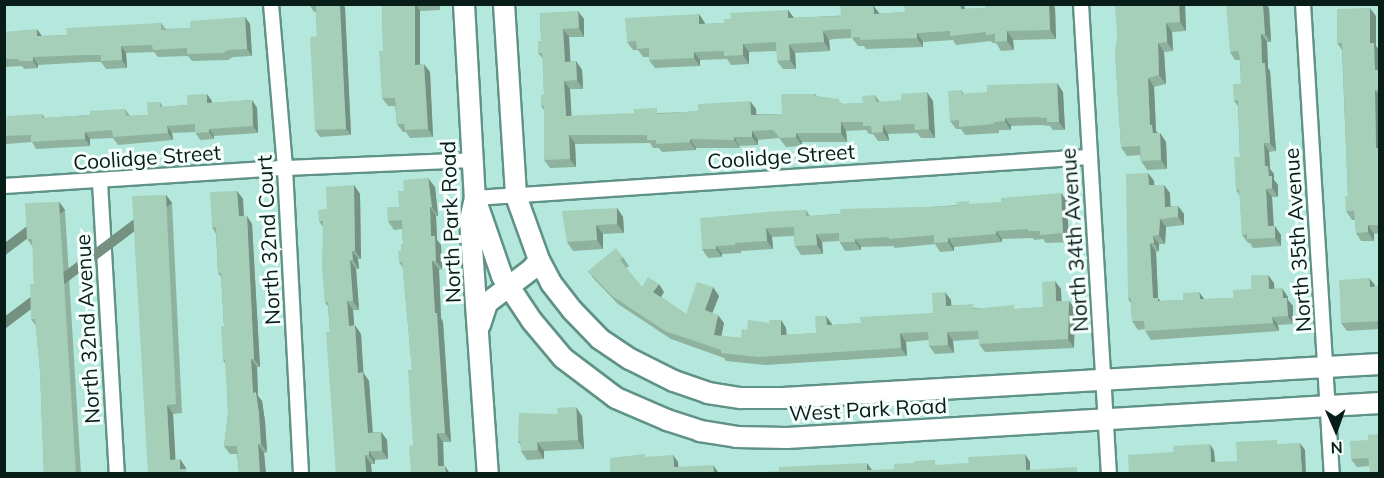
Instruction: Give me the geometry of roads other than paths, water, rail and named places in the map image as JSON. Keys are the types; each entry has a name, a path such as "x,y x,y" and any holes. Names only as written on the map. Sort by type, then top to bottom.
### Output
{"street":[{"name":"North 32nd Court","path":"271,4 285,168 301,474"},
{"name":"North Park Road","path":"464,4 475,198 470,219 474,291 480,326 488,474"},
{"path":"504,4 516,196"},
{"name":"North 34th Avenue","path":"1081,4 1109,474"},
{"name":"North 35th Avenue","path":"1303,4 1332,474"},
{"name":"Coolidge Street","path":"475,198 1089,156"},
{"name":"Coolidge Street","path":"4,186 472,159"},
{"name":"North 32nd Avenue","path":"100,182 117,474"},
{"name":"West Park Road","path":"516,196 539,260 565,301 600,339 630,359 674,381 708,393 741,398 783,398 1380,364"},
{"name":"West Park Road","path":"475,198 485,233 509,286 532,321 563,358 616,398 667,420 700,431 736,437 787,438 1380,403"},
{"path":"480,326 487,303 532,269 539,260"}]}
